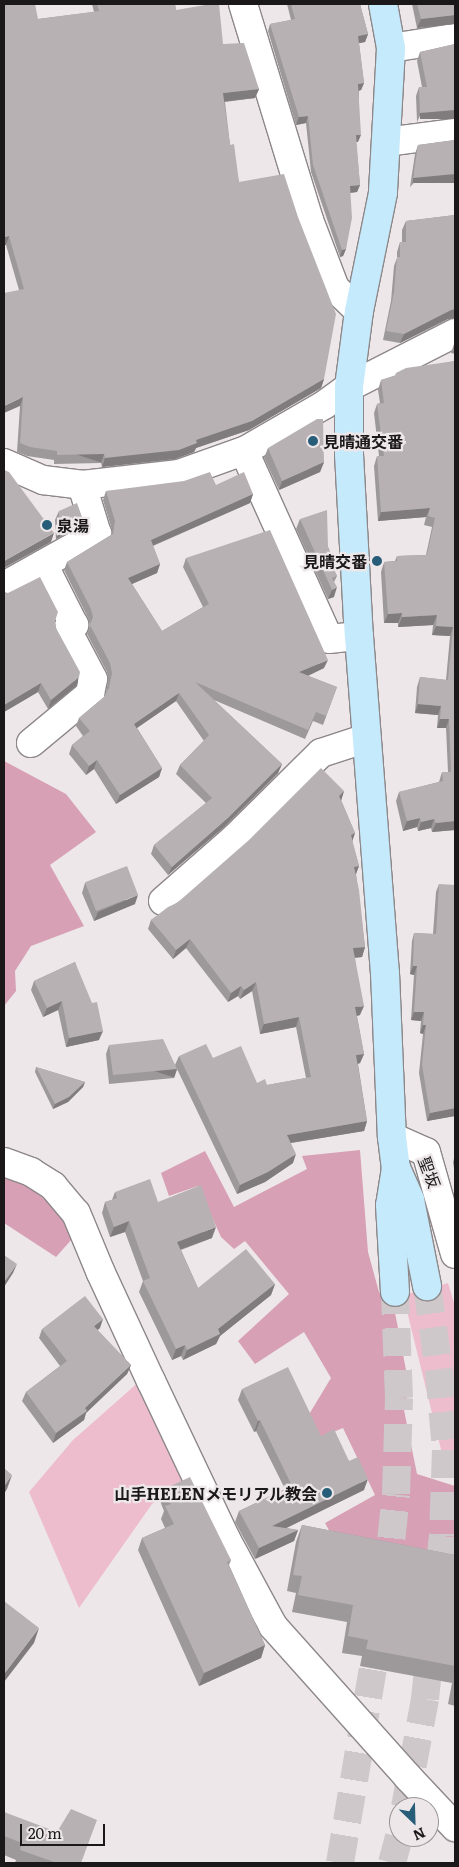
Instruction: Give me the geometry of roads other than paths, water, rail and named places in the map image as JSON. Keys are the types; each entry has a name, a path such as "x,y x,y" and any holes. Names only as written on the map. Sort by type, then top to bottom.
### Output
{"street":[{"path":"243,4 309,220 335,288 360,310"},
{"path":"383,4 391,48 383,193 360,310 349,386 349,454 359,636 385,972 392,1137 396,1168 410,1200 426,1286"},
{"path":"391,48 455,38"},
{"path":"386,142 455,133"},
{"path":"4,463 44,480 82,484 180,474 244,451 324,405 349,386 455,333"},
{"path":"244,451 329,639 359,636"},
{"path":"4,586 97,534 82,484"},
{"path":"32,743 90,694 94,679 67,630 74,625 43,564"},
{"path":"163,901 235,838 321,753 367,738"},
{"name":"聖坂","path":"392,1137 426,1152 455,1254"},
{"path":"4,1162 32,1172 53,1186 76,1213 101,1273 226,1539 273,1626 401,1770 455,1827"},
{"path":"395,1292 390,1205 396,1168"}],"tunnel":[{"path":"427,1286 439,1370 446,1450 443,1536 437,1588"},
{"path":"387,1580 396,1494 399,1398 395,1292"},
{"path":"340,1863 379,1633"},
{"path":"407,1797 425,1699 431,1641"},
{"path":"392,1863 396,1847"}],"place":[{"name":"見晴通交番","path":"313,441"},
{"name":"泉湯","path":"47,525"},
{"name":"見晴交番","path":"377,561"},
{"name":"山手HELENメモリアル教会","path":"327,1493"}]}
